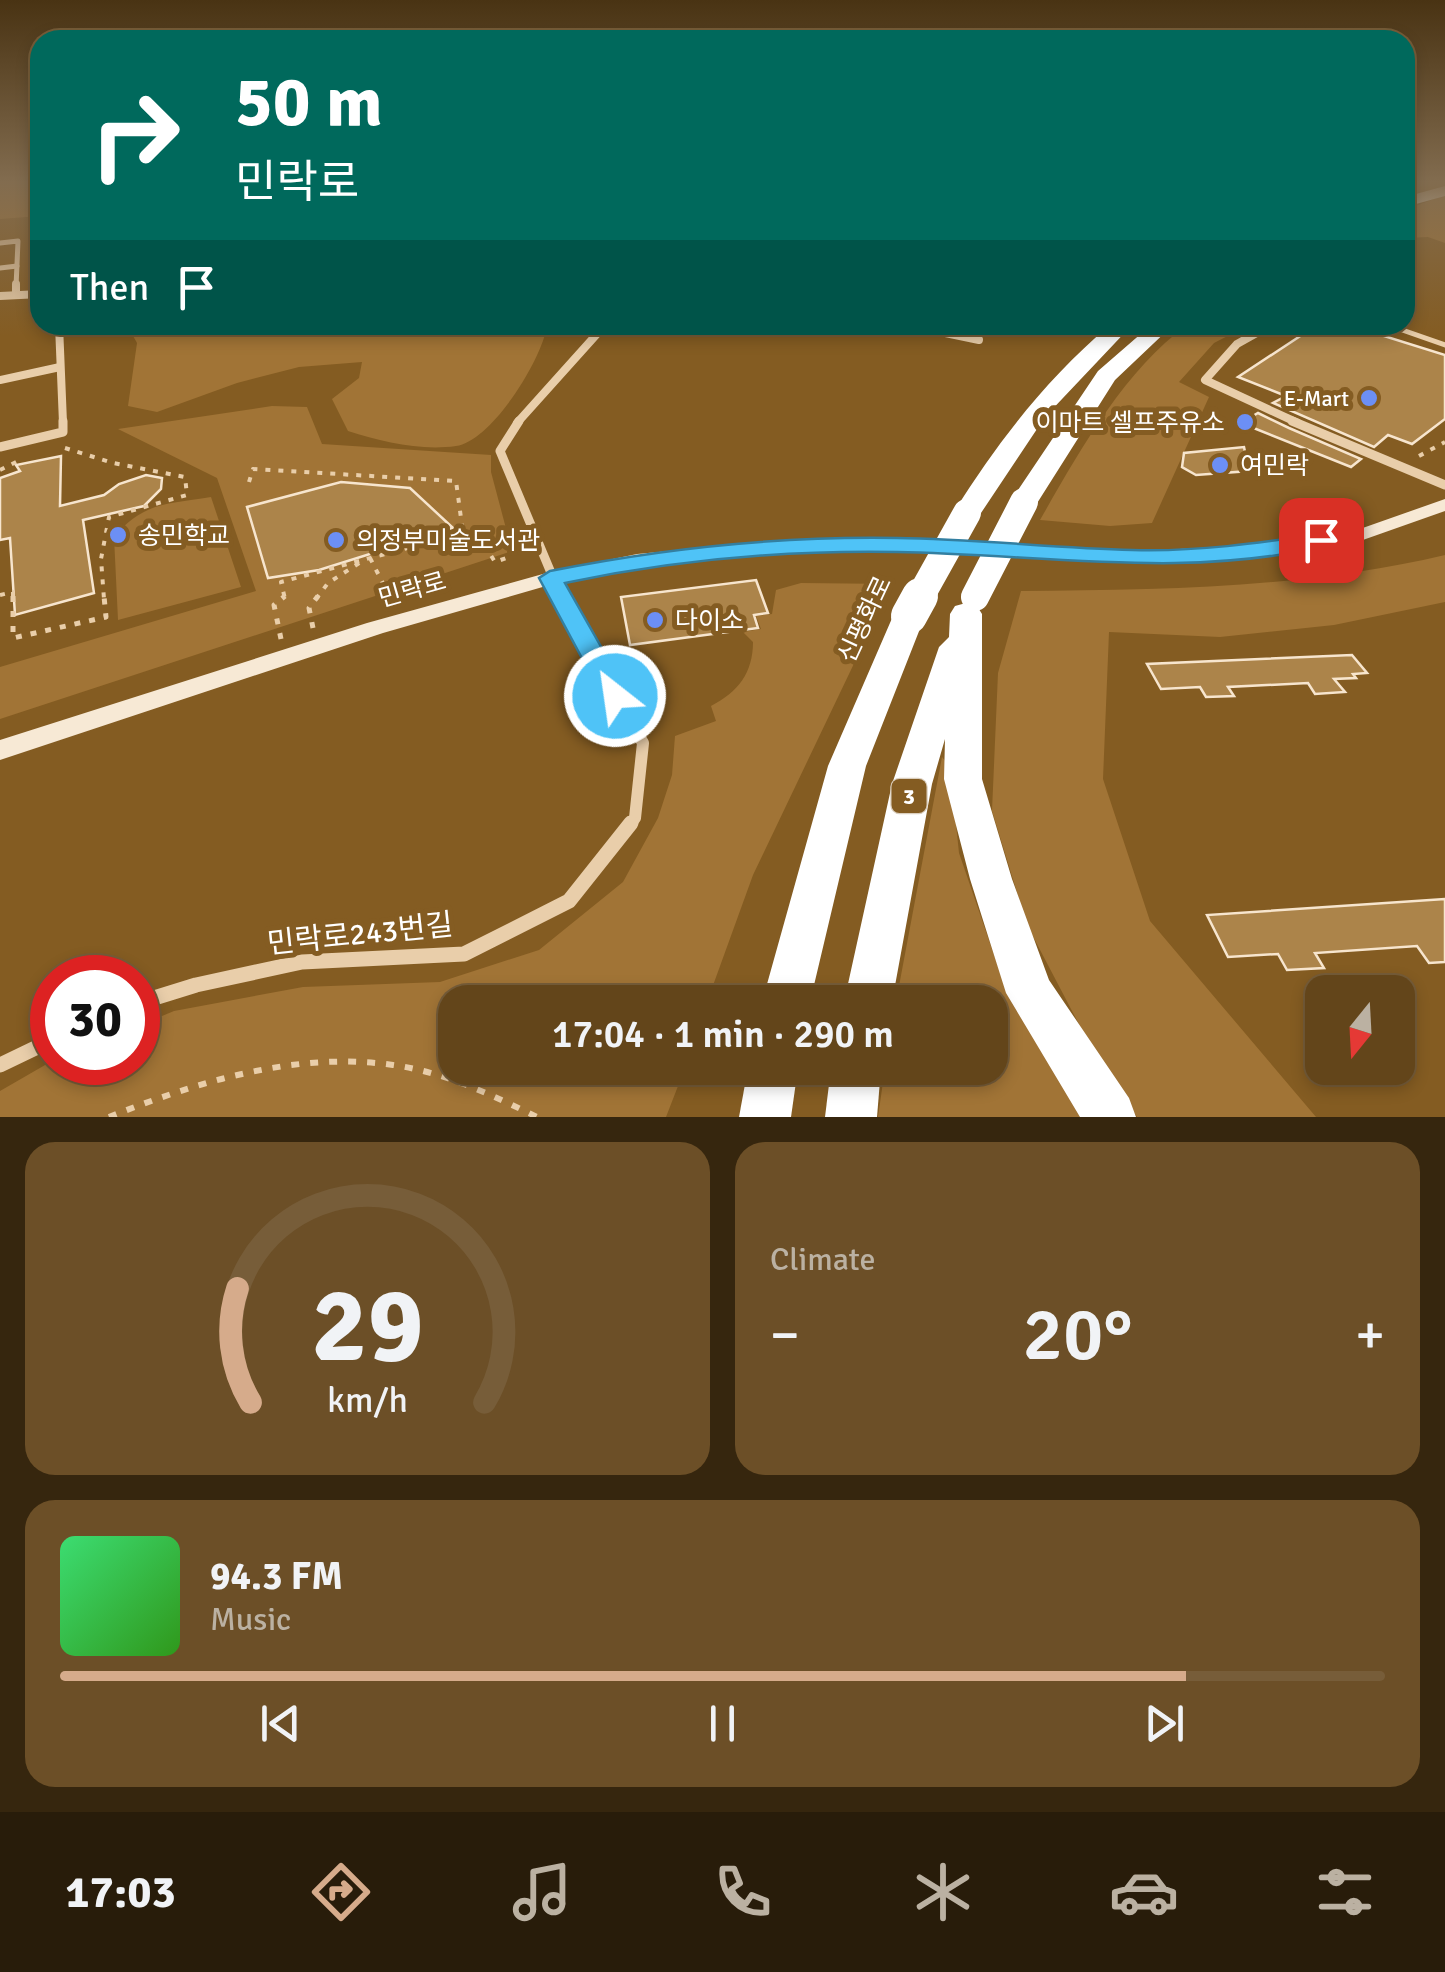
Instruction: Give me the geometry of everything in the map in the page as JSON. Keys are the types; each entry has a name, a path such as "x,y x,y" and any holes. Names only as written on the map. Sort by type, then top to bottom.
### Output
{"highway":[{"name":"신평화로","path":"790,985 847,766 908,616 1006,447 1058,385 1111,335"},
{"name":"3","path":"871,985 912,784 971,606 1024,502 1106,376 1152,335"},
{"path":"971,606 963,780 991,880 1030,993 1110,1117"},
{"path":"765,1117 770,1085"},
{"path":"851,1117 854,1085"}],"main road":[{"name":"민락로","path":"0,750 402,620 550,578 637,560 788,546 899,545 1136,557 1244,552 1360,535 1445,505"}],"street":[{"path":"0,244 18,241 16,293"},
{"path":"0,268 17,266"},
{"path":"0,296 30,294"},
{"path":"0,446 63,432 59,335"},
{"name":"민락로243번길","path":"160,996 302,962 464,954 569,902 636,818 643,742 550,578 500,451 516,426 596,335"},
{"path":"955,335 979,340"},
{"path":"1253,335 1237,344 1205,380 1445,485"},
{"path":"0,380 60,367"},
{"path":"0,1065 30,1051"}],"lane":[{"path":"1410,335 1444,350"}],"path":[{"path":"1406,452 1422,456 1445,442"},
{"path":"0,596 13,592 13,638 106,618 100,559 109,517 187,495 185,477 166,469 138,468 101,460 85,448 65,448"},
{"path":"0,470 27,458"},
{"path":"250,482 253,468 456,481 463,533"},
{"path":"284,658 274,605 286,598 281,582 463,533 480,538 494,562 512,556"},
{"path":"372,558 402,620"},
{"path":"318,647 309,608 328,583 372,558"},
{"path":"109,1117 187,1089 272,1068 350,1062 427,1072 537,1117"}],"shaded area":[{"path":"1415,232 1445,232 1445,243 1415,238"},
{"path":"133,335 544,335 514,396 485,430 456,446 429,447 388,442 348,431 332,399 359,378 362,362 299,367 237,383 157,412 128,406 137,343"},
{"path":"1175,335 1230,335 1214,343 1179,382 1209,397 1152,523 1110,526 1040,520 1104,415"},
{"path":"272,406 307,407 322,444 491,455 491,472 512,551 0,719 0,667 256,591 217,478 118,429"},
{"path":"211,497 241,587 118,620 114,537 146,511"},
{"path":"1445,555 1445,602 1334,625 1220,637 1109,632 1103,779 1150,921 1316,1117 1137,1117 1093,1051 1027,925 992,811 998,673 1021,591 1181,588 1287,581"},
{"path":"801,583 892,584 753,875 713,985 438,985 438,1085 678,1085 666,1117 0,1117 0,1091 30,1074 30,1085 160,1085 160,1017 174,1011 303,987 440,982 539,950 623,882 658,818 672,775 675,736 716,721 711,706 736,688 750,663 753,642 743,632 761,629 756,616 772,614 776,590"},
{"path":"942,757 950,767 959,853 1005,985 899,985"},
{"path":"1008,990 1088,1117 878,1117 883,1085 1008,1085"}],"building":[{"name":"E-Mart","path":"1302,335 1381,335 1445,355 1445,419 1412,444 1388,435 1374,447 1273,403 1286,396 1238,377"},
{"path":"1258,413 1361,459 1351,467 1241,423"},
{"path":"1244,447 1249,471 1196,475 1182,467 1184,453"},
{"path":"61,456 60,506 104,495 119,484 146,475 162,478 161,489 144,506 83,520 94,593 15,615 10,538 0,540 0,478 20,471 16,465"},
{"name":"의정부미술도서관","path":"341,482 410,488 453,528 319,570 268,578 247,507"},
{"path":"756,580 768,613 754,615 758,628 630,645 621,597"},
{"path":"1352,655 1367,673 1334,679 1345,692 1315,694 1308,683 1228,687 1234,696 1206,697 1200,687 1161,689 1147,664"},
{"path":"1445,899 1445,962 1429,963 1417,946 1315,953 1324,968 1287,970 1278,954 1228,957 1207,915"}],"place":[{"name":"E-Mart","path":"1369,398"},
{"name":"이마트 셀프주유소","path":"1245,422"},
{"name":"여민락","path":"1220,465"},
{"name":"송민학교","path":"118,535"},
{"name":"의정부미술도서관","path":"336,540"},
{"name":"다이소","path":"655,620"}],"route":[{"path":"615,696 550,578 637,560 788,546 899,545 1136,557 1244,552 1321,540"}]}
